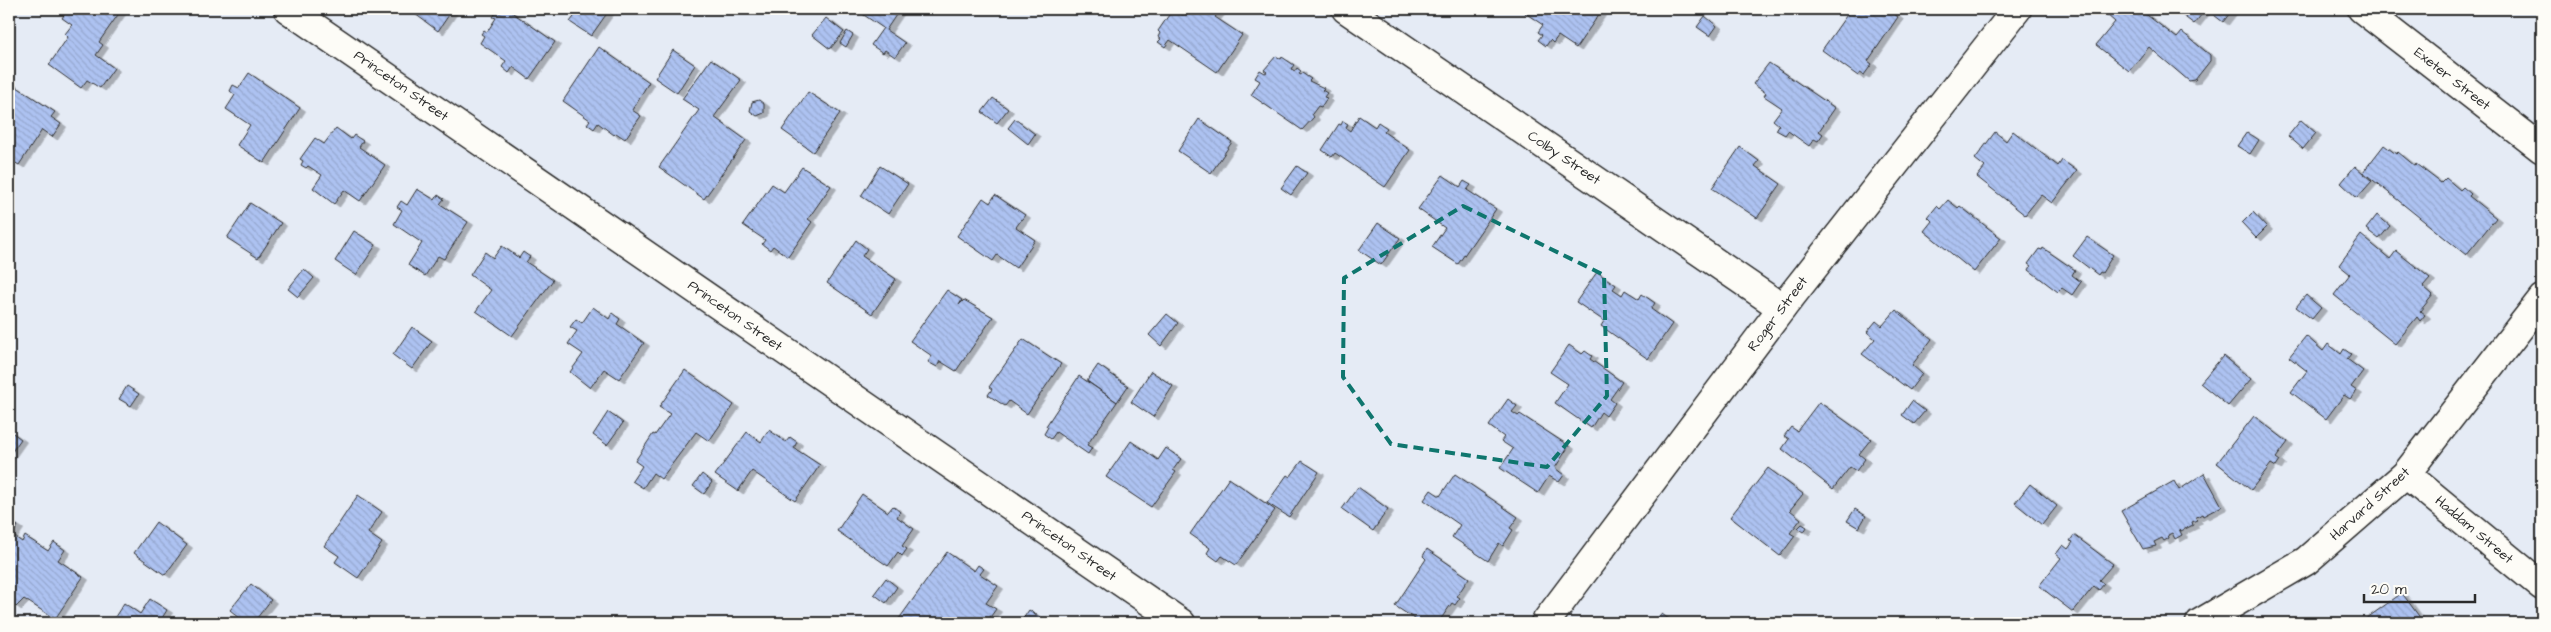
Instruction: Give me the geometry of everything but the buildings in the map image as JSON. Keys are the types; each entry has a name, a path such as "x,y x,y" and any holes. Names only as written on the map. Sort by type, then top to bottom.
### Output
{"street":[{"name":"Princeton Street","path":"288,9 1182,623"},
{"name":"Colby Street","path":"1346,9 1782,308"},
{"name":"Roger Street","path":"1545,623 1782,308 2017,9"},
{"name":"Exeter Street","path":"2362,9 2542,149"},
{"name":"Harvard Street","path":"2200,623 2306,561 2406,474 2542,299"},
{"name":"Haddam Street","path":"2406,474 2542,586"}],"highlighted area":[{"path":"1463,206 1604,275 1607,396 1547,467 1391,444 1343,377 1344,278"}]}
